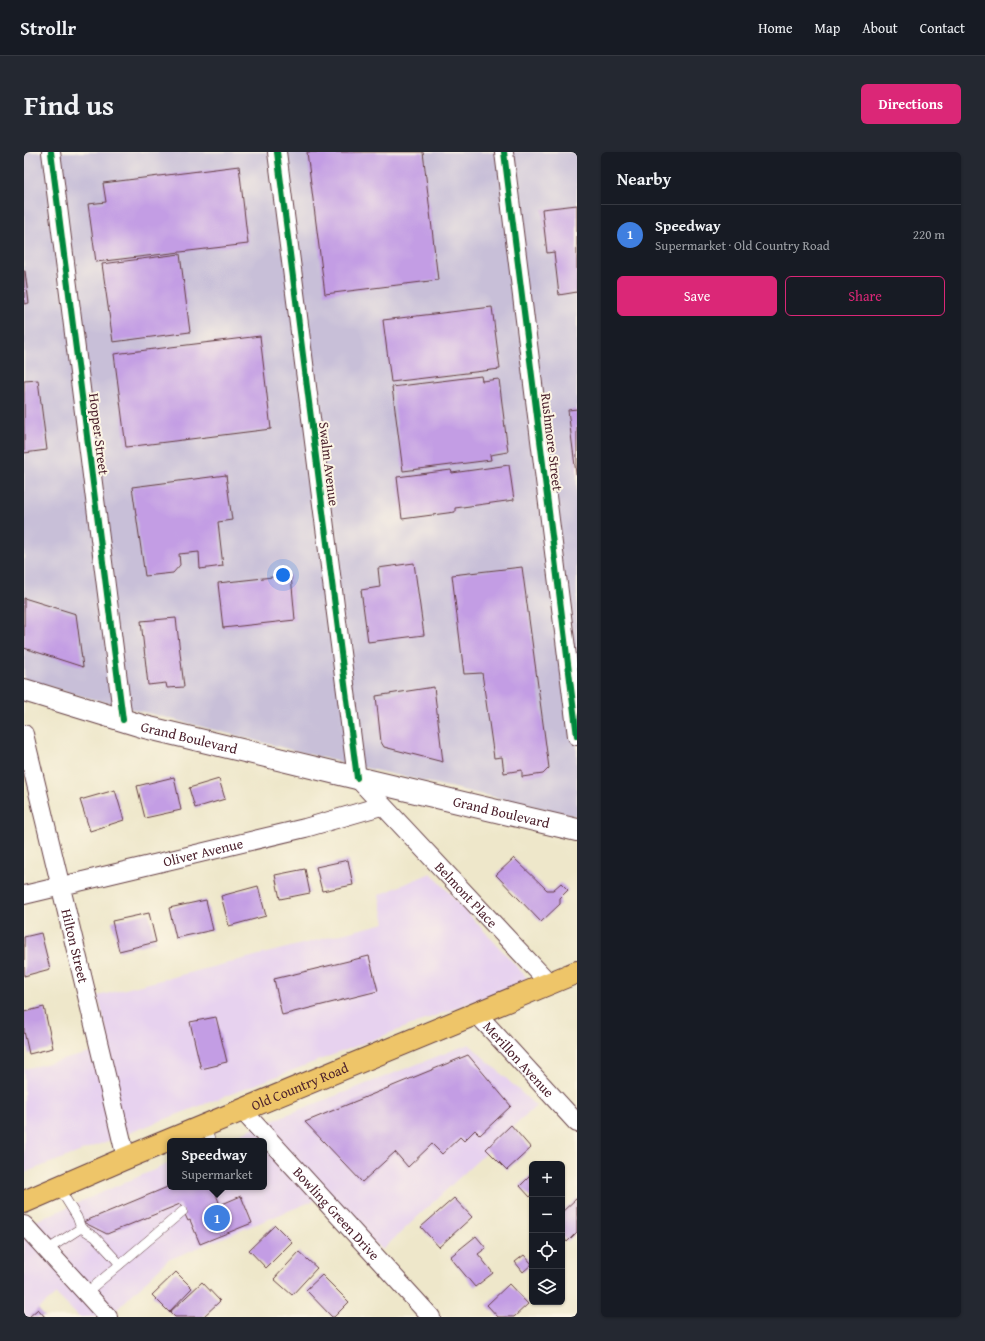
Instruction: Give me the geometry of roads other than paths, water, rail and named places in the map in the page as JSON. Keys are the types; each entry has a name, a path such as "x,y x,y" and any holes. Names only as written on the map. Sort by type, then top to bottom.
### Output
{"main road":[{"name":"Old Country Road","path":"192,1138 208,1133 242,1110 577,972"},
{"name":"Old Country Road","path":"24,1202 126,1158 167,1146"}],"street":[{"name":"Hopper Street","path":"51,152 123,720"},
{"name":"Swalm Avenue","path":"278,152 357,778"},
{"name":"Rushmore Street","path":"504,152 577,736"},
{"name":"Grand Boulevard","path":"24,690 145,727 577,830"},
{"name":"Hilton Street","path":"24,734 126,1158"},
{"path":"357,778 381,806"},
{"name":"Oliver Avenue","path":"24,895 305,828 381,806"},
{"name":"Belmont Place","path":"381,806 550,984"},
{"name":"Merillon Avenue","path":"476,1013 577,1123"},
{"name":"Bowling Green Drive","path":"242,1110 431,1317"},
{"path":"24,1225 108,1317"}],"lane":[{"path":"59,1188 77,1217 80,1228 96,1237 120,1264"},
{"path":"86,1293 183,1211"},
{"path":"47,1250 80,1228"}],"place":[{"name":"Speedway","path":"217,1218"}]}
